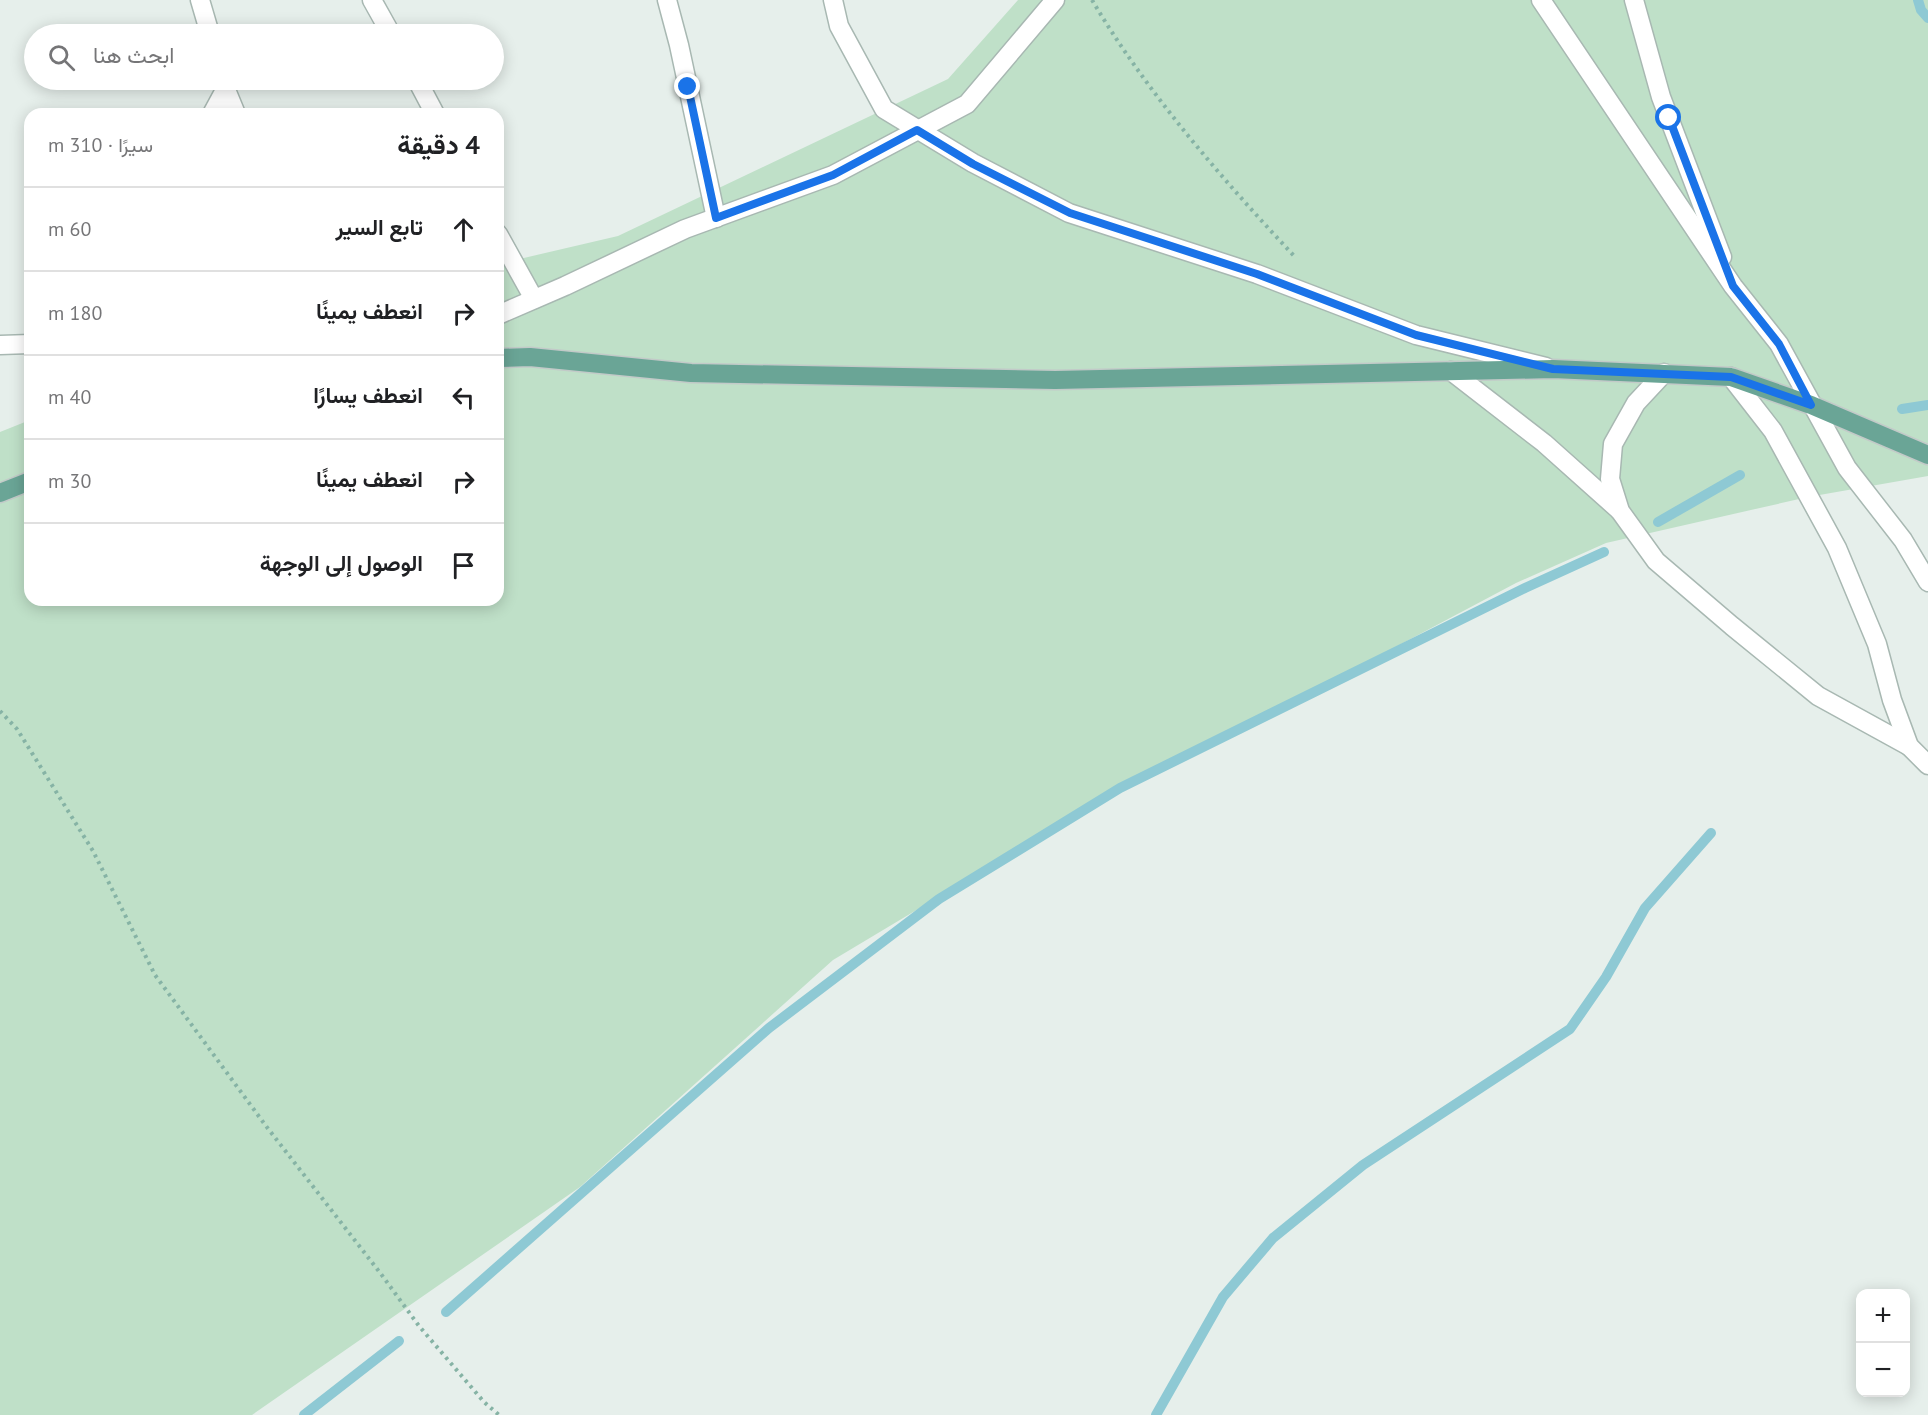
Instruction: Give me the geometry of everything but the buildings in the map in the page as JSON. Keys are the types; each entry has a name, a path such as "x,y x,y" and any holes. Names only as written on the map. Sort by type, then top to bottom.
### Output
{"main road":[{"path":"504,358 530,357 691,373 1055,380 1553,369 1731,377 1811,405 1928,455"},
{"path":"0,493 24,483"}],"street":[{"path":"201,0 207,24"},
{"path":"372,0 385,24"},
{"path":"667,0 679,45 716,218"},
{"path":"833,0 839,26 884,110 973,164 1070,213 1257,274 1416,335 1553,369"},
{"path":"504,312 685,229 833,175 967,104 1055,0"},
{"path":"1541,0 1733,286 1779,344 1847,468 1903,540 1928,582"},
{"path":"1634,0 1660,97 1733,286"},
{"path":"214,108 222,90"},
{"path":"226,90 234,108"},
{"path":"422,90 432,108"},
{"path":"504,245 534,299"},
{"path":"0,345 24,344"},
{"path":"1451,371 1544,443 1620,511 1656,561 1732,626 1818,696 1909,746 1928,765"},
{"path":"1620,511 1610,479 1613,444 1636,403 1665,373"},
{"path":"1731,377 1773,431 1837,548 1877,644 1892,700 1909,746"}],"path":[{"path":"1092,0 1102,18 1170,114 1302,265"},
{"path":"0,711 17,729 93,851 155,975 266,1126 419,1326 484,1402 499,1415"}],"green space":[{"path":"1018,0 1928,0 1928,476 1808,497 1606,543 1516,583 1290,703 1275,715 1120,788 833,960 580,1187 252,1415 0,1415 0,432 24,422 24,606 504,606 504,263 618,236 948,79"}],"waterway":[{"path":"1918,0 1921,10 1928,18"},
{"path":"1902,409 1928,405"},
{"path":"1658,522 1740,475"},
{"path":"446,1312 769,1028 939,899 1120,788 1525,588 1604,552"},
{"path":"1156,1415 1223,1297 1273,1238 1363,1165 1570,1029 1606,977 1645,908 1711,833"},
{"path":"304,1415 399,1341"}],"route":[{"path":"688,87 716,218 833,175 917,130 973,164 1070,213 1257,274 1416,335 1553,369 1731,377 1811,405 1779,344 1733,286 1669,118"}]}
